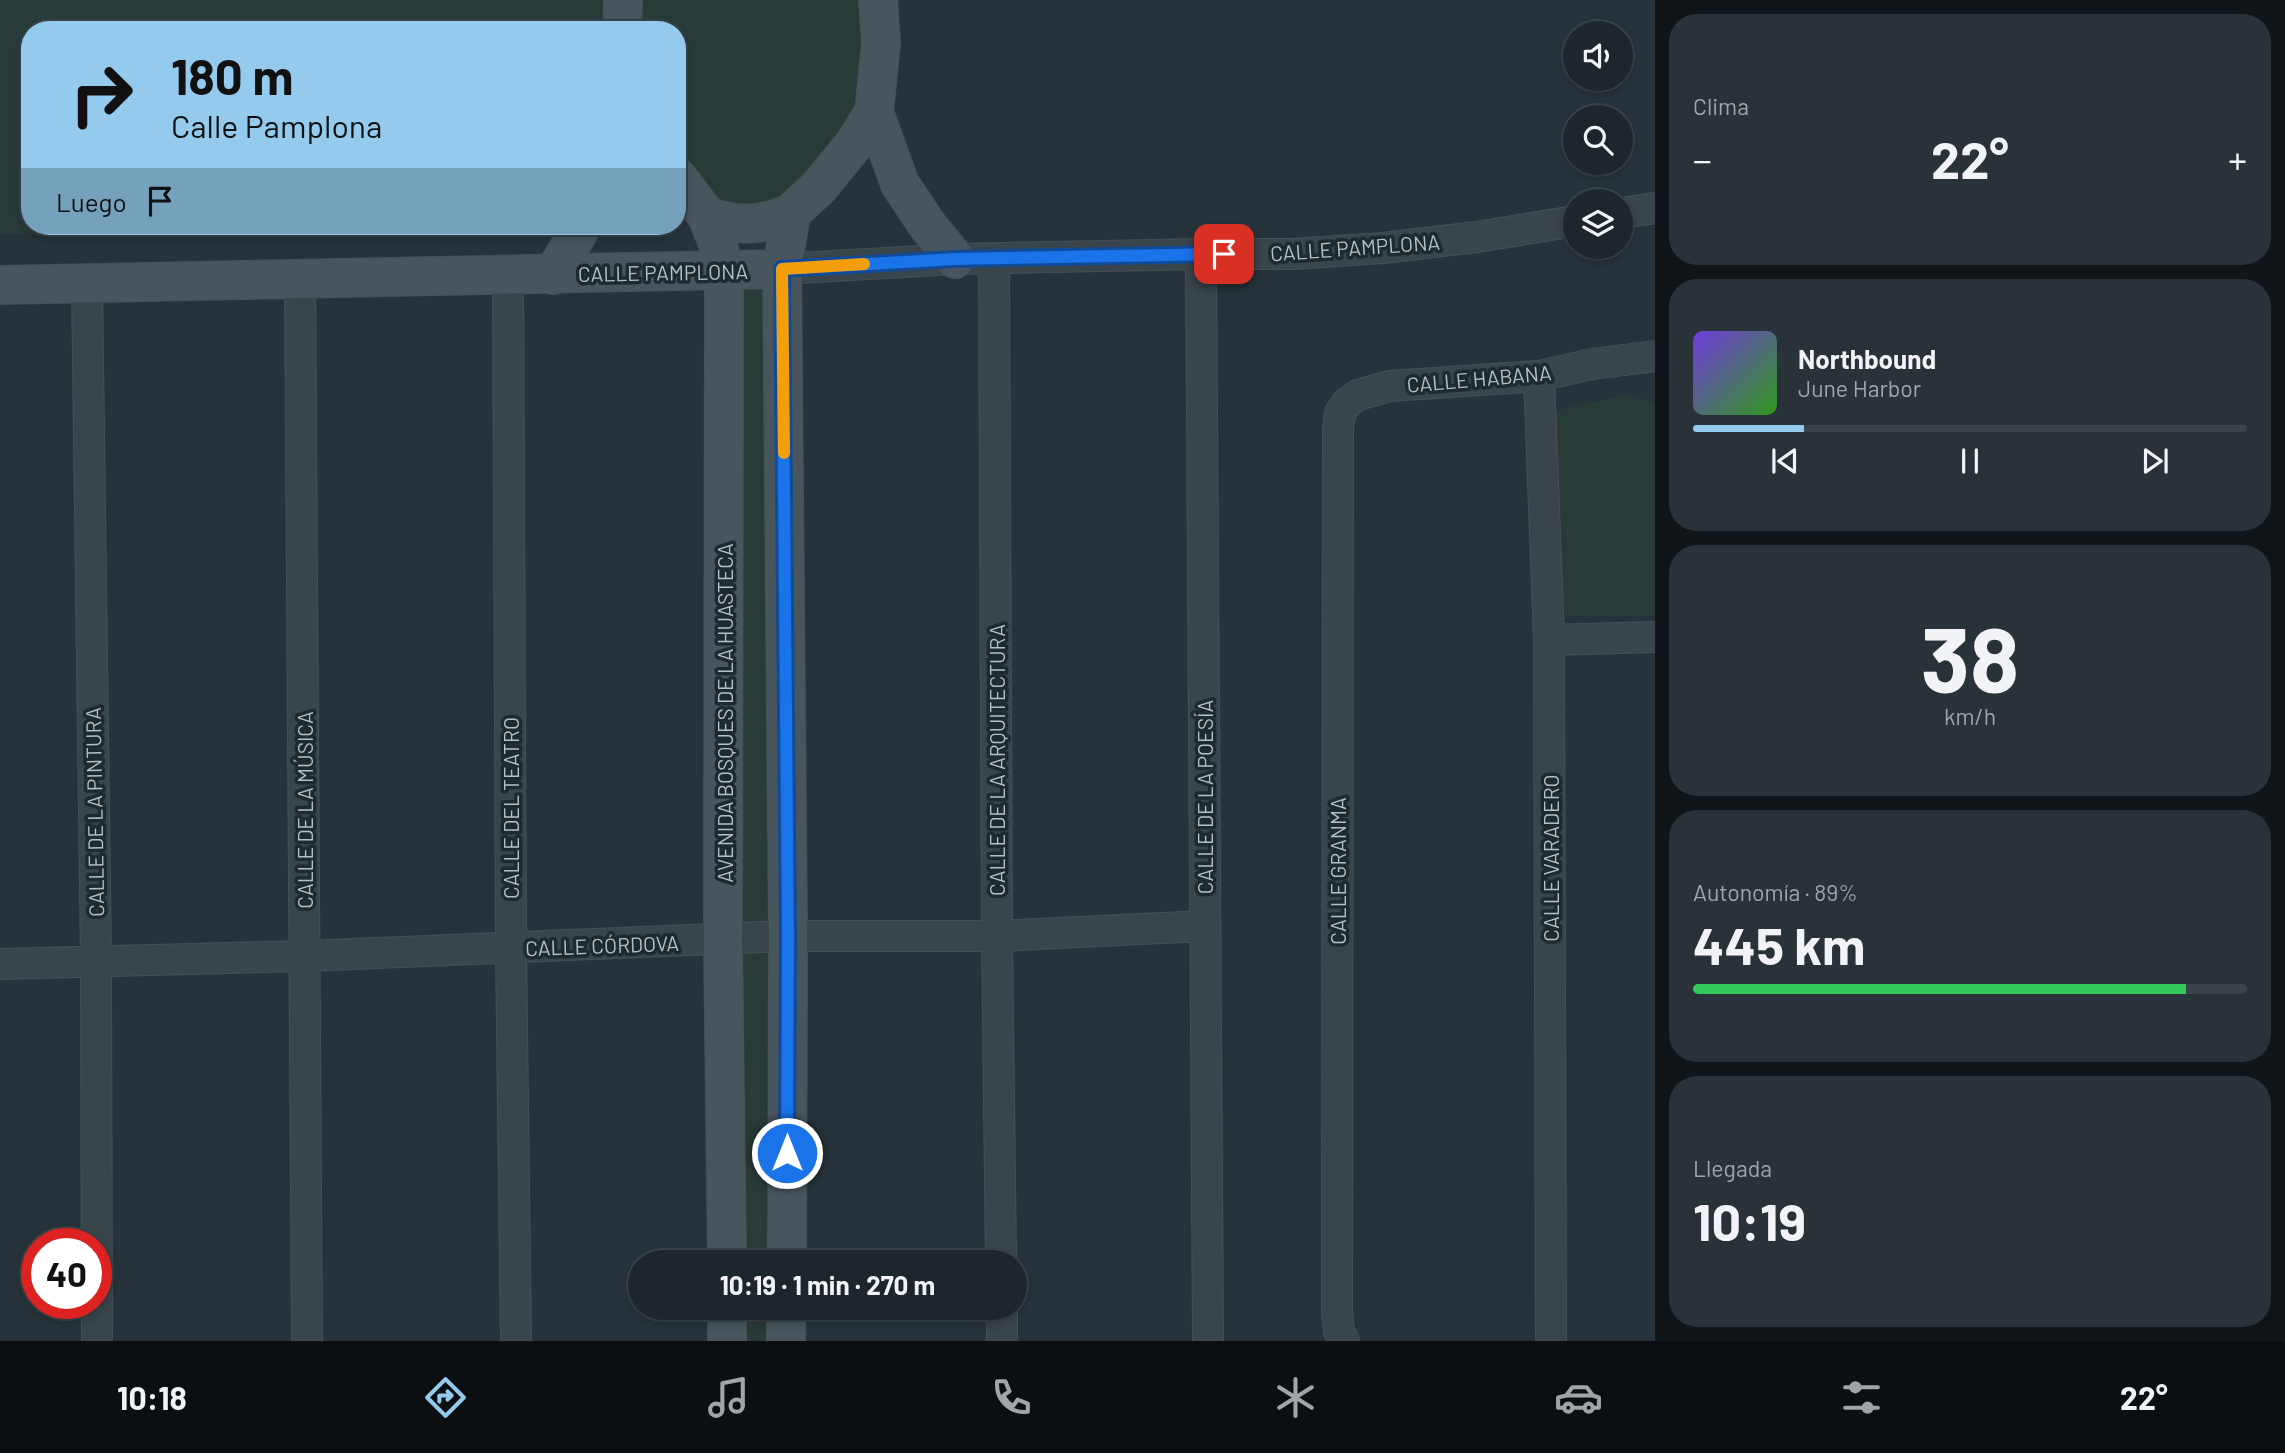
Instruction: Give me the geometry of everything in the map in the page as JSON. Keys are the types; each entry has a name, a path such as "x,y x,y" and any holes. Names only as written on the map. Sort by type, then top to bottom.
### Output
{"street":[{"path":"622,21 623,0"},
{"path":"878,0 881,43 874,112 900,184 928,226 955,259"},
{"path":"707,216 723,222 751,224 766,223 791,213 819,187 855,143 874,112"},
{"name":"AVENIDA BOSQUES DE LA HUASTECA","path":"686,189 707,216 724,270 723,940 727,1250"},
{"path":"1633,212 1655,208"},
{"path":"786,1250 788,936 782,269 791,213"},
{"name":"CALLE PAMPLONA","path":"0,285 553,275 782,269 955,259 1293,254 1383,248 1563,223"},
{"path":"553,275 577,235"},
{"name":"CALLE DE LA POESÍA","path":"1201,254 1208,1341"},
{"name":"CALLE DE LA ARQUITECTURA","path":"994,259 1001,1250"},
{"name":"CALLE DEL TEATRO","path":"508,276 516,1341"},
{"name":"CALLE DE LA MÚSICA","path":"300,278 306,1341"},
{"name":"CALLE DE LA PINTURA","path":"87,283 96,962 97,1341"},
{"name":"CALLE HABANA","path":"1347,403 1358,395 1390,386 1539,376 1592,364 1655,356"},
{"name":"CALLE VARADERO","path":"1539,376 1549,640 1551,1341"},
{"name":"CALLE GRANMA","path":"1344,1341 1339,1331 1337,1312 1338,428 1340,413 1347,403"},
{"path":"1549,640 1655,637"},
{"name":"CALLE CÓRDOVA","path":"0,964 305,956 788,936 997,936 1205,926"},
{"path":"727,1320 727,1341"},
{"path":"786,1320 786,1341"},
{"path":"1002,1320 1002,1341"}],"green space":[{"path":"0,0 605,0 601,21 21,21 21,234 0,234"},
{"path":"630,0 870,0 857,140 800,205 729,222 686,162 686,21 626,21"},
{"path":"800,272 803,1250 713,1250 724,277"},
{"path":"1628,394 1655,403 1655,616 1555,616 1549,412"},
{"path":"713,1320 803,1320 803,1341 713,1341"}],"slow traffic":[{"path":"784,453 782,269 864,264"}],"route":[{"path":"787,1153 788,936 782,269 955,259 1224,254"}]}
